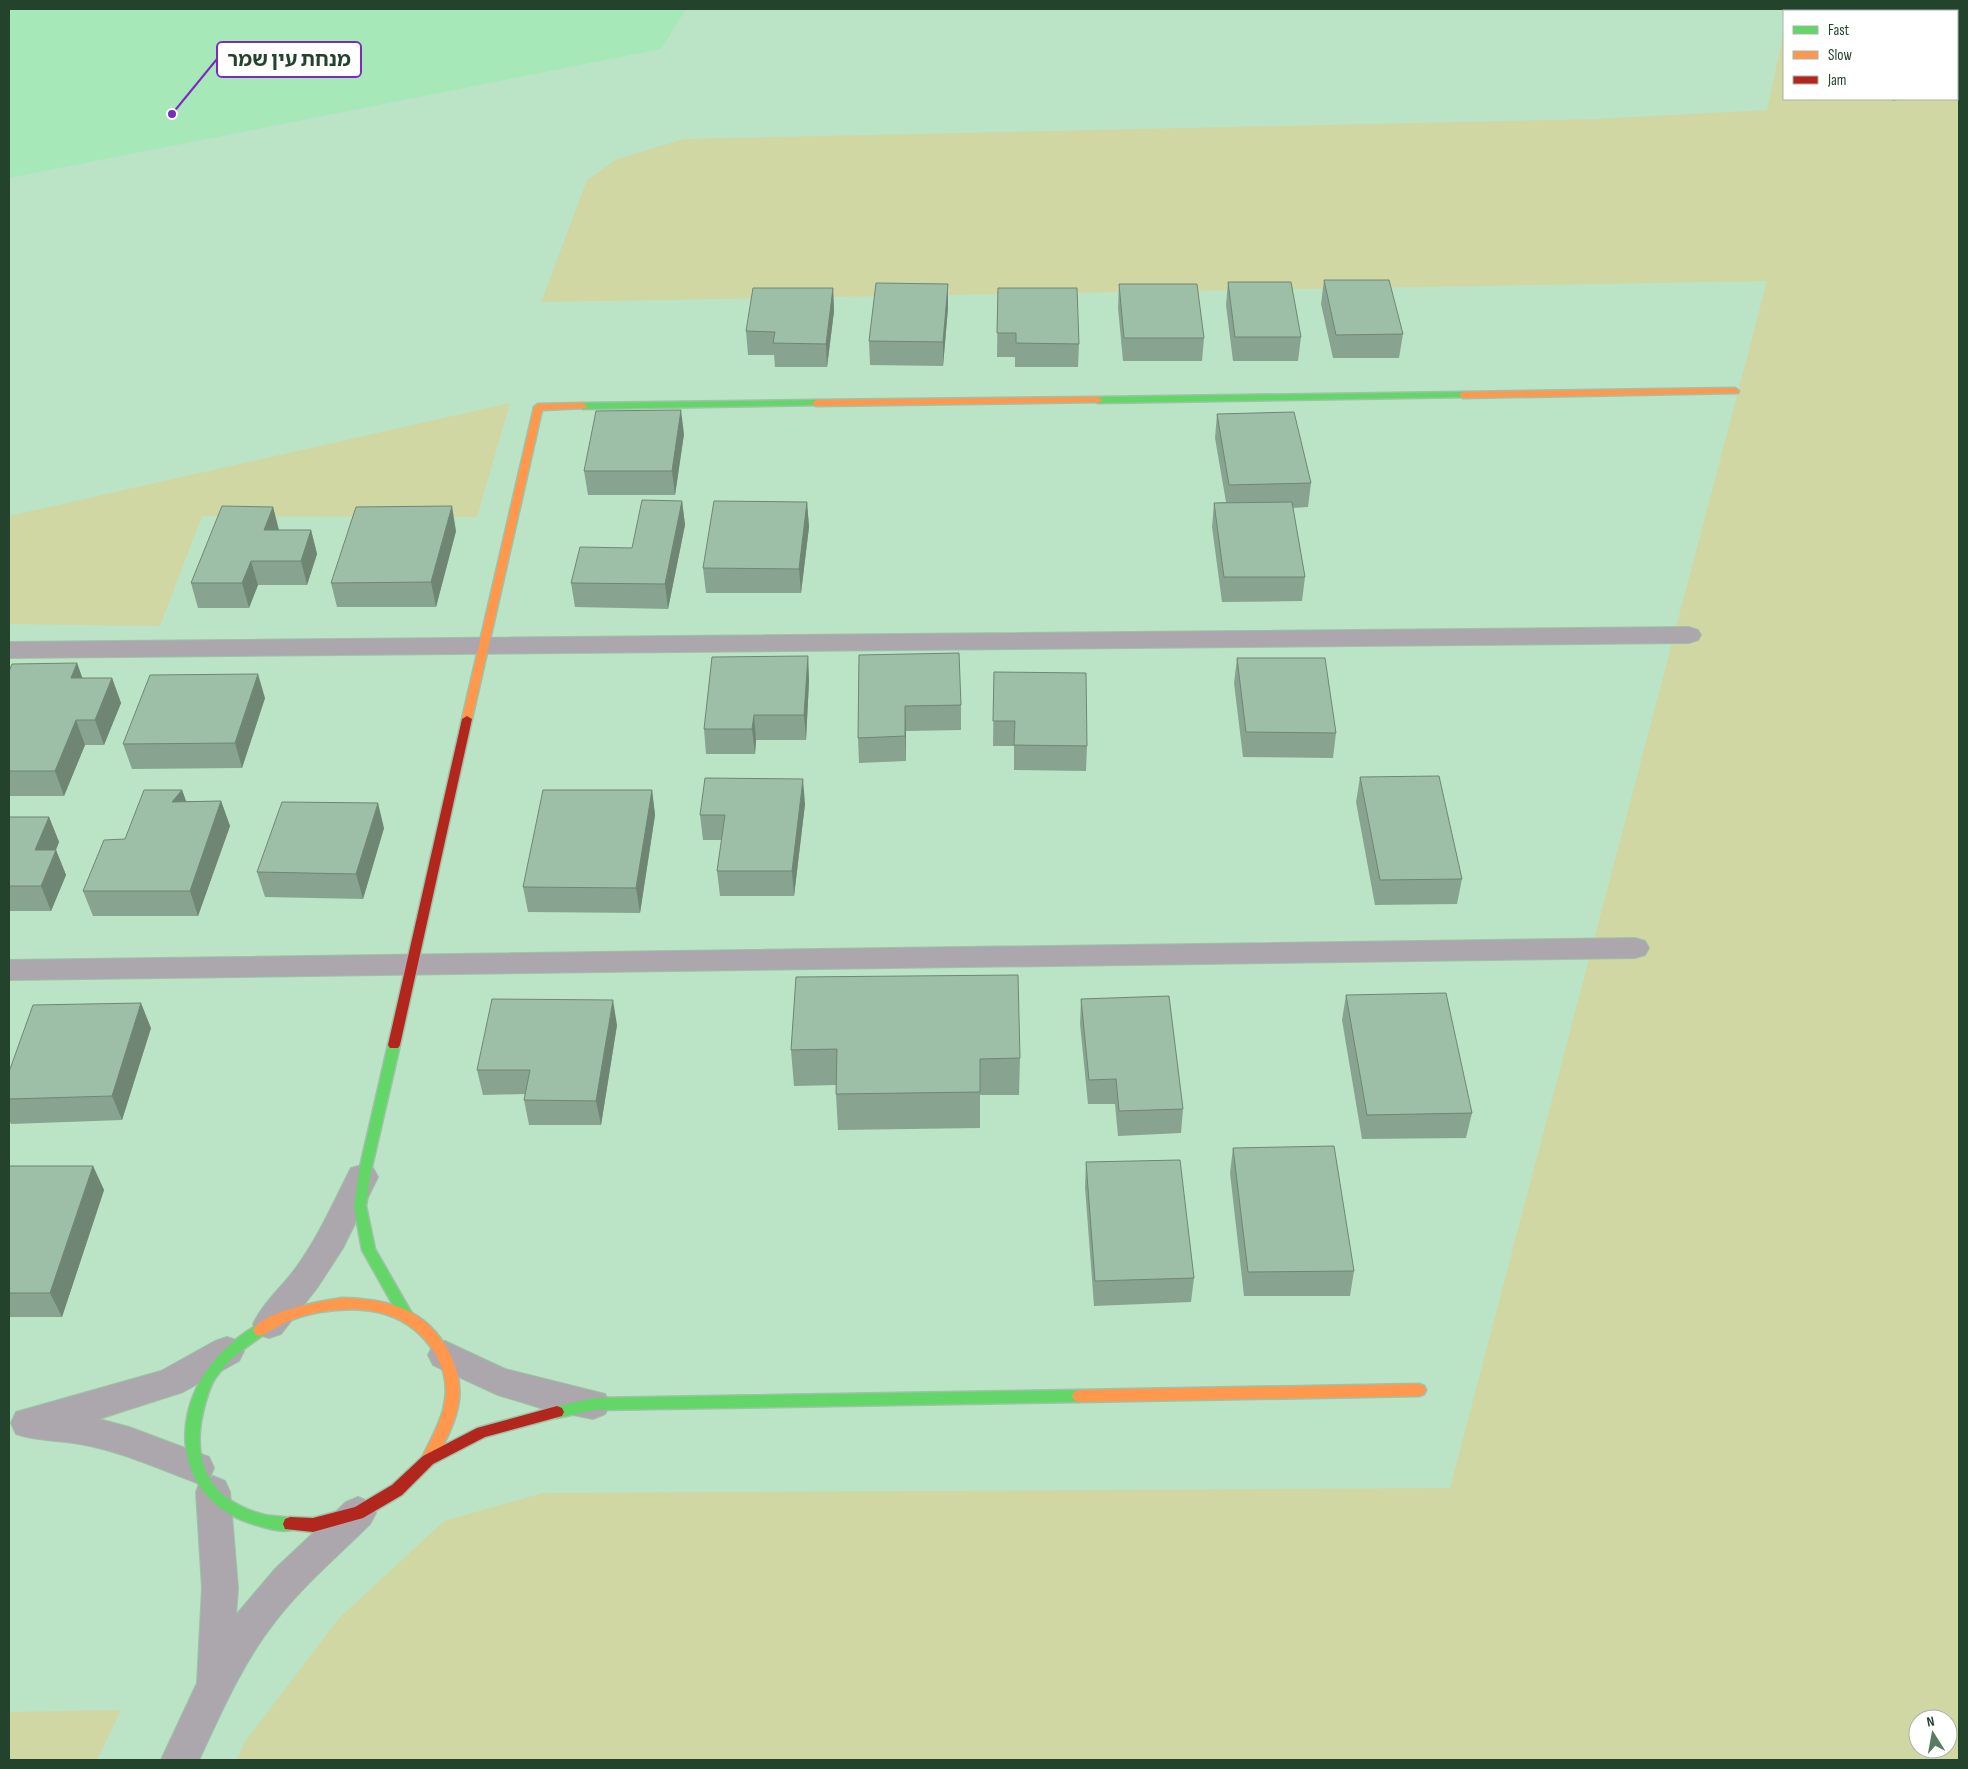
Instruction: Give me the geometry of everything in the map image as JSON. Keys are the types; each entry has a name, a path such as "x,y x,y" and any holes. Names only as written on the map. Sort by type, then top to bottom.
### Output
{"street":[{"path":"407,1317 382,1276 370,1250 360,1206 365,1171 538,407 1735,391"},
{"path":"9,650 1689,636"},
{"path":"9,970 1635,948"},
{"path":"269,1324 306,1279 326,1247 365,1171"},
{"path":"18,1423 126,1397 171,1382 234,1348 269,1324 309,1308 350,1303 387,1308 407,1317 424,1328 445,1355 453,1388 447,1424 428,1460"},
{"path":"234,1348 207,1379 192,1416 191,1452 205,1480 232,1510 270,1524 313,1525 358,1513"},
{"path":"445,1355 498,1381 544,1394 595,1404"},
{"path":"180,1760 214,1686 250,1626 292,1576 358,1513 397,1490 428,1460 482,1432 534,1416 595,1404 1419,1390"},
{"path":"18,1423 80,1429 121,1439 205,1480"},
{"path":"205,1480 220,1588 214,1686"}],"shaded area":[{"path":"9,9 686,9 661,49 9,178"},
{"path":"1789,9 1959,9 1959,1760 237,1760 244,1743 339,1618 444,1521 543,1493 1450,1488 1767,281 541,302 587,180 617,159 684,139 1595,119 1767,110 1783,36 1783,100 1958,100 1958,10"},
{"path":"510,403 477,517 202,516 160,626 9,624 9,516"},
{"path":"121,1710 97,1760 9,1760 9,1712"}],"building":[{"path":"1324,280 1389,280 1403,334 1336,335"},
{"path":"1228,282 1291,282 1301,337 1235,337"},
{"path":"876,283 948,284 943,342 869,341"},
{"path":"1119,284 1197,284 1204,338 1124,338"},
{"path":"753,288 833,288 826,344 773,343 775,332 746,331"},
{"path":"998,288 1077,288 1079,344 1016,343 1016,333 997,333"},
{"path":"681,410 672,471 584,471 596,411"},
{"path":"1294,412 1311,483 1229,485 1217,414"},
{"path":"642,500 682,501 665,584 571,583 580,547 632,548"},
{"path":"714,501 807,502 799,569 703,568"},
{"path":"1292,502 1305,577 1224,577 1214,503"},
{"path":"222,506 273,507 264,530 311,530 301,561 251,561 242,583 191,583"},
{"path":"452,506 431,582 331,583 356,507"},
{"path":"959,653 961,705 905,706 905,736 858,738 859,655"},
{"path":"808,656 804,715 754,715 752,729 704,729 712,657"},
{"path":"1237,658 1325,658 1336,733 1246,732"},
{"path":"77,663 71,678 112,678 95,720 76,720 55,771 9,771 9,671 12,664"},
{"path":"994,672 1086,673 1087,746 1014,745 1015,721 993,721"},
{"path":"258,674 235,743 123,744 150,675"},
{"path":"1439,776 1462,879 1380,880 1360,777"},
{"path":"705,778 803,779 792,871 717,871 725,815 700,815"},
{"path":"144,790 182,790 172,802 221,801 190,891 83,891 104,840 125,839"},
{"path":"543,790 652,790 636,888 523,887"},
{"path":"282,802 378,803 356,874 257,872"},
{"path":"9,817 49,817 35,850 56,850 41,886 9,886"},
{"path":"1018,975 1020,1058 980,1059 980,1092 836,1094 837,1049 791,1050 796,977"},
{"path":"1446,993 1472,1113 1367,1115 1346,995"},
{"path":"1169,996 1183,1109 1119,1111 1116,1079 1089,1080 1081,999"},
{"path":"492,999 613,1000 596,1101 524,1100 530,1070 477,1070"},
{"path":"141,1003 112,1096 9,1099 9,1072 33,1005"},
{"path":"1334,1146 1354,1271 1248,1272 1233,1148"},
{"path":"1180,1160 1194,1278 1095,1281 1086,1162"},
{"path":"9,1166 93,1166 50,1293 9,1293"}],"traffic: fast":[{"path":"1098,400 1463,395"},
{"path":"583,406 816,403"},
{"path":"394,1045 365,1171 360,1206 369,1250 407,1317"},
{"path":"260,1330 224,1358 207,1379 193,1423 192,1447 197,1468 207,1487 222,1502 241,1514 264,1521 290,1524"},
{"path":"557,1412 595,1404 1079,1396"}],"traffic: slow":[{"path":"1463,395 1735,391"},
{"path":"816,403 1098,400"},
{"path":"467,719 538,407 583,406"},
{"path":"260,1330 277,1320 298,1312 342,1304 365,1304 387,1308 407,1316 424,1328 436,1343 445,1359 452,1377 453,1389 448,1417 428,1460"},
{"path":"1079,1396 1419,1390"}],"traffic: jam":[{"path":"394,1045 467,719"},
{"path":"290,1524 313,1525 358,1513 397,1490 428,1460 482,1432 557,1412"}],"place":[{"name":"מנחת עין שמר","path":"172,114"}]}
